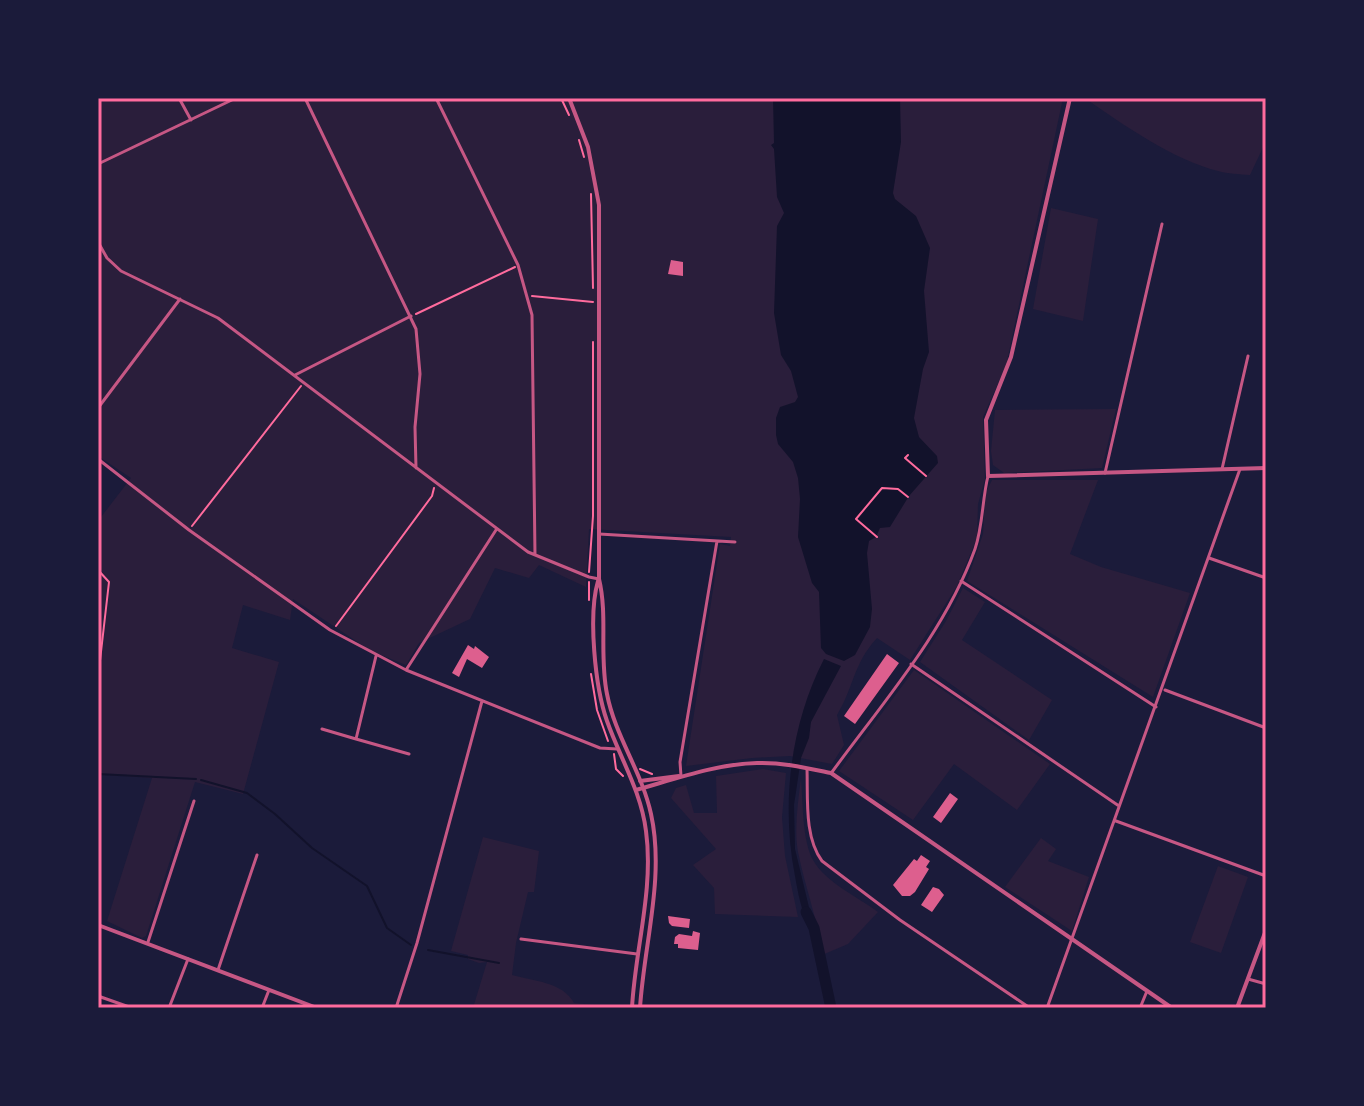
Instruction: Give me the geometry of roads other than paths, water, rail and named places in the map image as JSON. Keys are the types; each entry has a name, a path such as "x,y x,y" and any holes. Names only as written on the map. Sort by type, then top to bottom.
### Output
{"street":[{"path":"179,98 191,120"},
{"path":"98,164 236,98"},
{"path":"305,98 411,316 418,341 420,374 415,427 416,468"},
{"path":"436,98 518,265 532,315 535,555"},
{"path":"569,98 588,147 599,205 599,579 595,604 598,683 603,709 636,790 644,819 648,854 632,1008"},
{"path":"831,773 937,626 977,542 988,476 987,415 1011,357 1070,98"},
{"path":"1105,473 1162,224"},
{"path":"98,242 107,258 121,271 218,318 496,530 535,555 599,579"},
{"path":"98,408 180,299"},
{"path":"295,375 411,316"},
{"path":"1222,469 1248,356"},
{"path":"98,459 189,530 332,631 376,656 603,748 618,748"},
{"path":"988,476 1266,468"},
{"path":"1047,1008 1240,469"},
{"path":"406,670 496,530"},
{"path":"599,534 735,542"},
{"path":"681,776 680,762 717,541"},
{"path":"1209,558 1266,578"},
{"path":"599,579 603,594 607,695 652,816 656,854 640,1008"},
{"path":"961,581 1156,707"},
{"path":"356,739 376,656"},
{"path":"911,664 1120,807"},
{"path":"1163,689 1266,728"},
{"path":"396,1008 417,943 482,701"},
{"path":"322,729 409,754"},
{"path":"636,790 681,776 747,763 787,765 831,773 1172,1008"},
{"path":"805,768 811,833 822,861 874,901 1030,1008"},
{"path":"633,783 671,775 681,776"},
{"path":"148,944 194,801"},
{"path":"1115,821 1266,876"},
{"path":"218,970 257,855"},
{"path":"98,925 317,1008"},
{"path":"1237,1008 1266,930"},
{"path":"521,939 637,954"},
{"path":"169,1008 188,959"},
{"path":"1248,979 1266,984"},
{"path":"262,1008 269,990"},
{"path":"1140,1008 1147,991"},
{"path":"98,996 132,1008"}],"waterway":[{"path":"98,774 196,779"},
{"path":"201,780 247,793 312,848 367,886 387,928 411,945"},
{"path":"806,912 814,928 831,1008"},
{"path":"428,950 499,963"}]}
